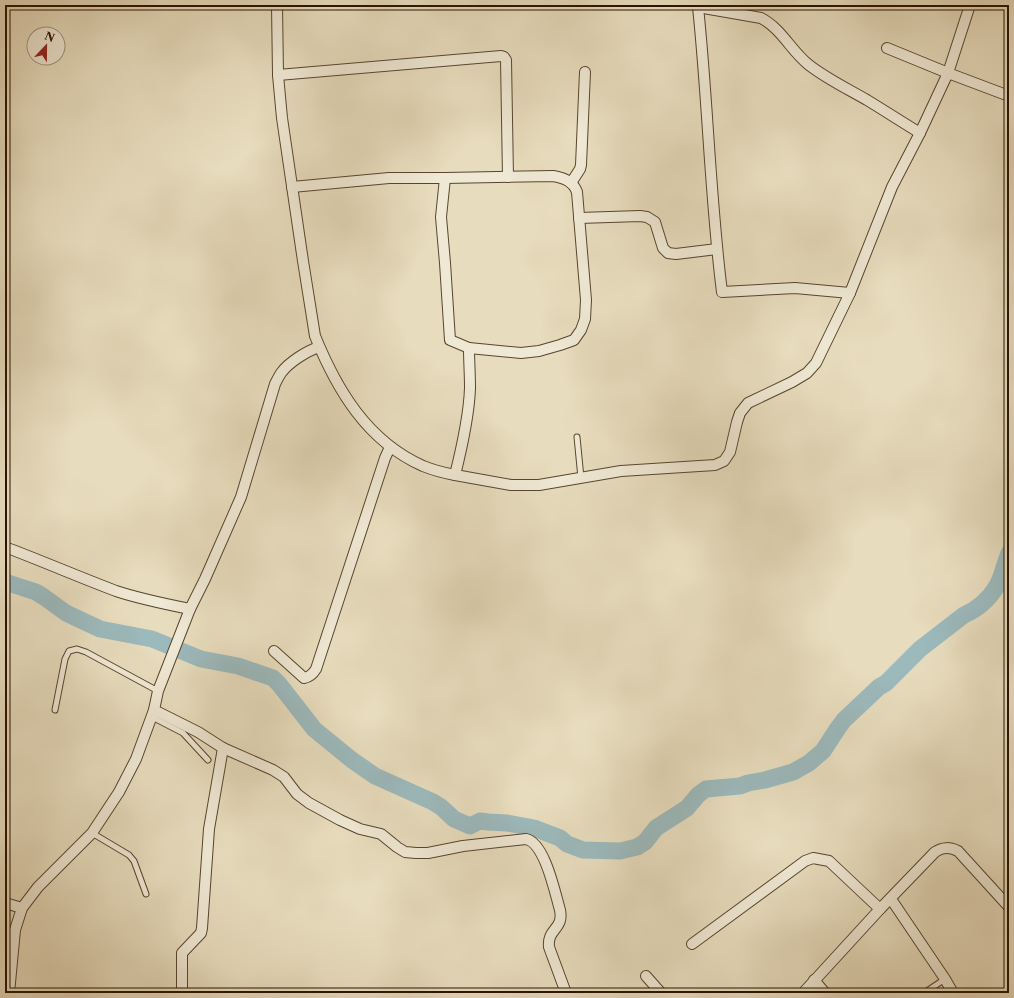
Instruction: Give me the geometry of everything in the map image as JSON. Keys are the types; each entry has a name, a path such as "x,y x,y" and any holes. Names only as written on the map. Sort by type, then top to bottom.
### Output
{"street":[{"path":"278,5 278,75 282,118 315,336 319,347 340,389 352,408 375,434 390,447 408,459 424,467 455,476 511,485 539,485 621,471 715,465 724,461 730,452 740,413 748,404 792,382 807,372 816,363 850,293 892,186 920,133 948,73 970,5"},
{"path":"850,293 795,288 722,292 716,249 698,6 765,20 776,28 802,59 822,75 869,101 920,133"},
{"path":"887,48 1009,96"},
{"path":"278,75 503,56 506,60 508,177"},
{"path":"571,183 581,165 585,72"},
{"path":"292,187 389,178 553,176 565,179 575,187 577,192 586,300 585,319 581,330 574,340 539,351 521,353 469,348 450,340 441,217 445,178"},
{"path":"579,218 647,217 655,222 663,248 668,252 676,254 716,249"},
{"path":"9,993 9,955 22,908 38,887 92,833 116,797 129,774 153,713 158,691 190,609 242,496 275,384 281,372 287,366 311,350 319,347"},
{"path":"455,476 464,437 470,389 469,348"},
{"path":"274,651 304,678 313,674 316,669 385,458 390,447"},
{"path":"5,547 117,591 150,601 190,609"},
{"path":"153,713 198,732 223,748 278,773 309,803 353,826 381,834 405,852 416,854 428,853 463,846 526,839 531,840 538,849 548,868 560,910 560,922 550,934 548,942 566,993"},
{"path":"182,993 182,953 201,933 202,928 210,829 223,748"},
{"path":"803,993 880,909 935,852 940,849 947,847 958,851 1009,907"},
{"path":"692,944 805,861 813,858 829,862 880,909"},
{"path":"891,899 953,993"},
{"path":"5,902 22,908"},
{"path":"646,976 661,993"},
{"path":"814,980 825,993"}],"lane":[{"path":"577,436 581,478"},
{"path":"55,710 65,659 69,651 77,649 86,652 158,691"},
{"path":"153,713 183,734 208,760"},
{"path":"92,833 129,855 134,861 146,894"},
{"path":"924,993 945,979"}],"waterway":[{"path":"5,582 36,592 66,613 100,629 152,639 201,659 238,666 273,678 314,729 352,760 375,776 433,802 454,819 470,826 480,821 507,823 534,828 560,838 567,844 583,850 620,851 637,847 645,842 656,828 687,808 698,795 706,789 740,786 765,780 793,772 809,763 823,751 844,720 879,687 886,683 920,649 987,599 999,582 1009,553"}]}
